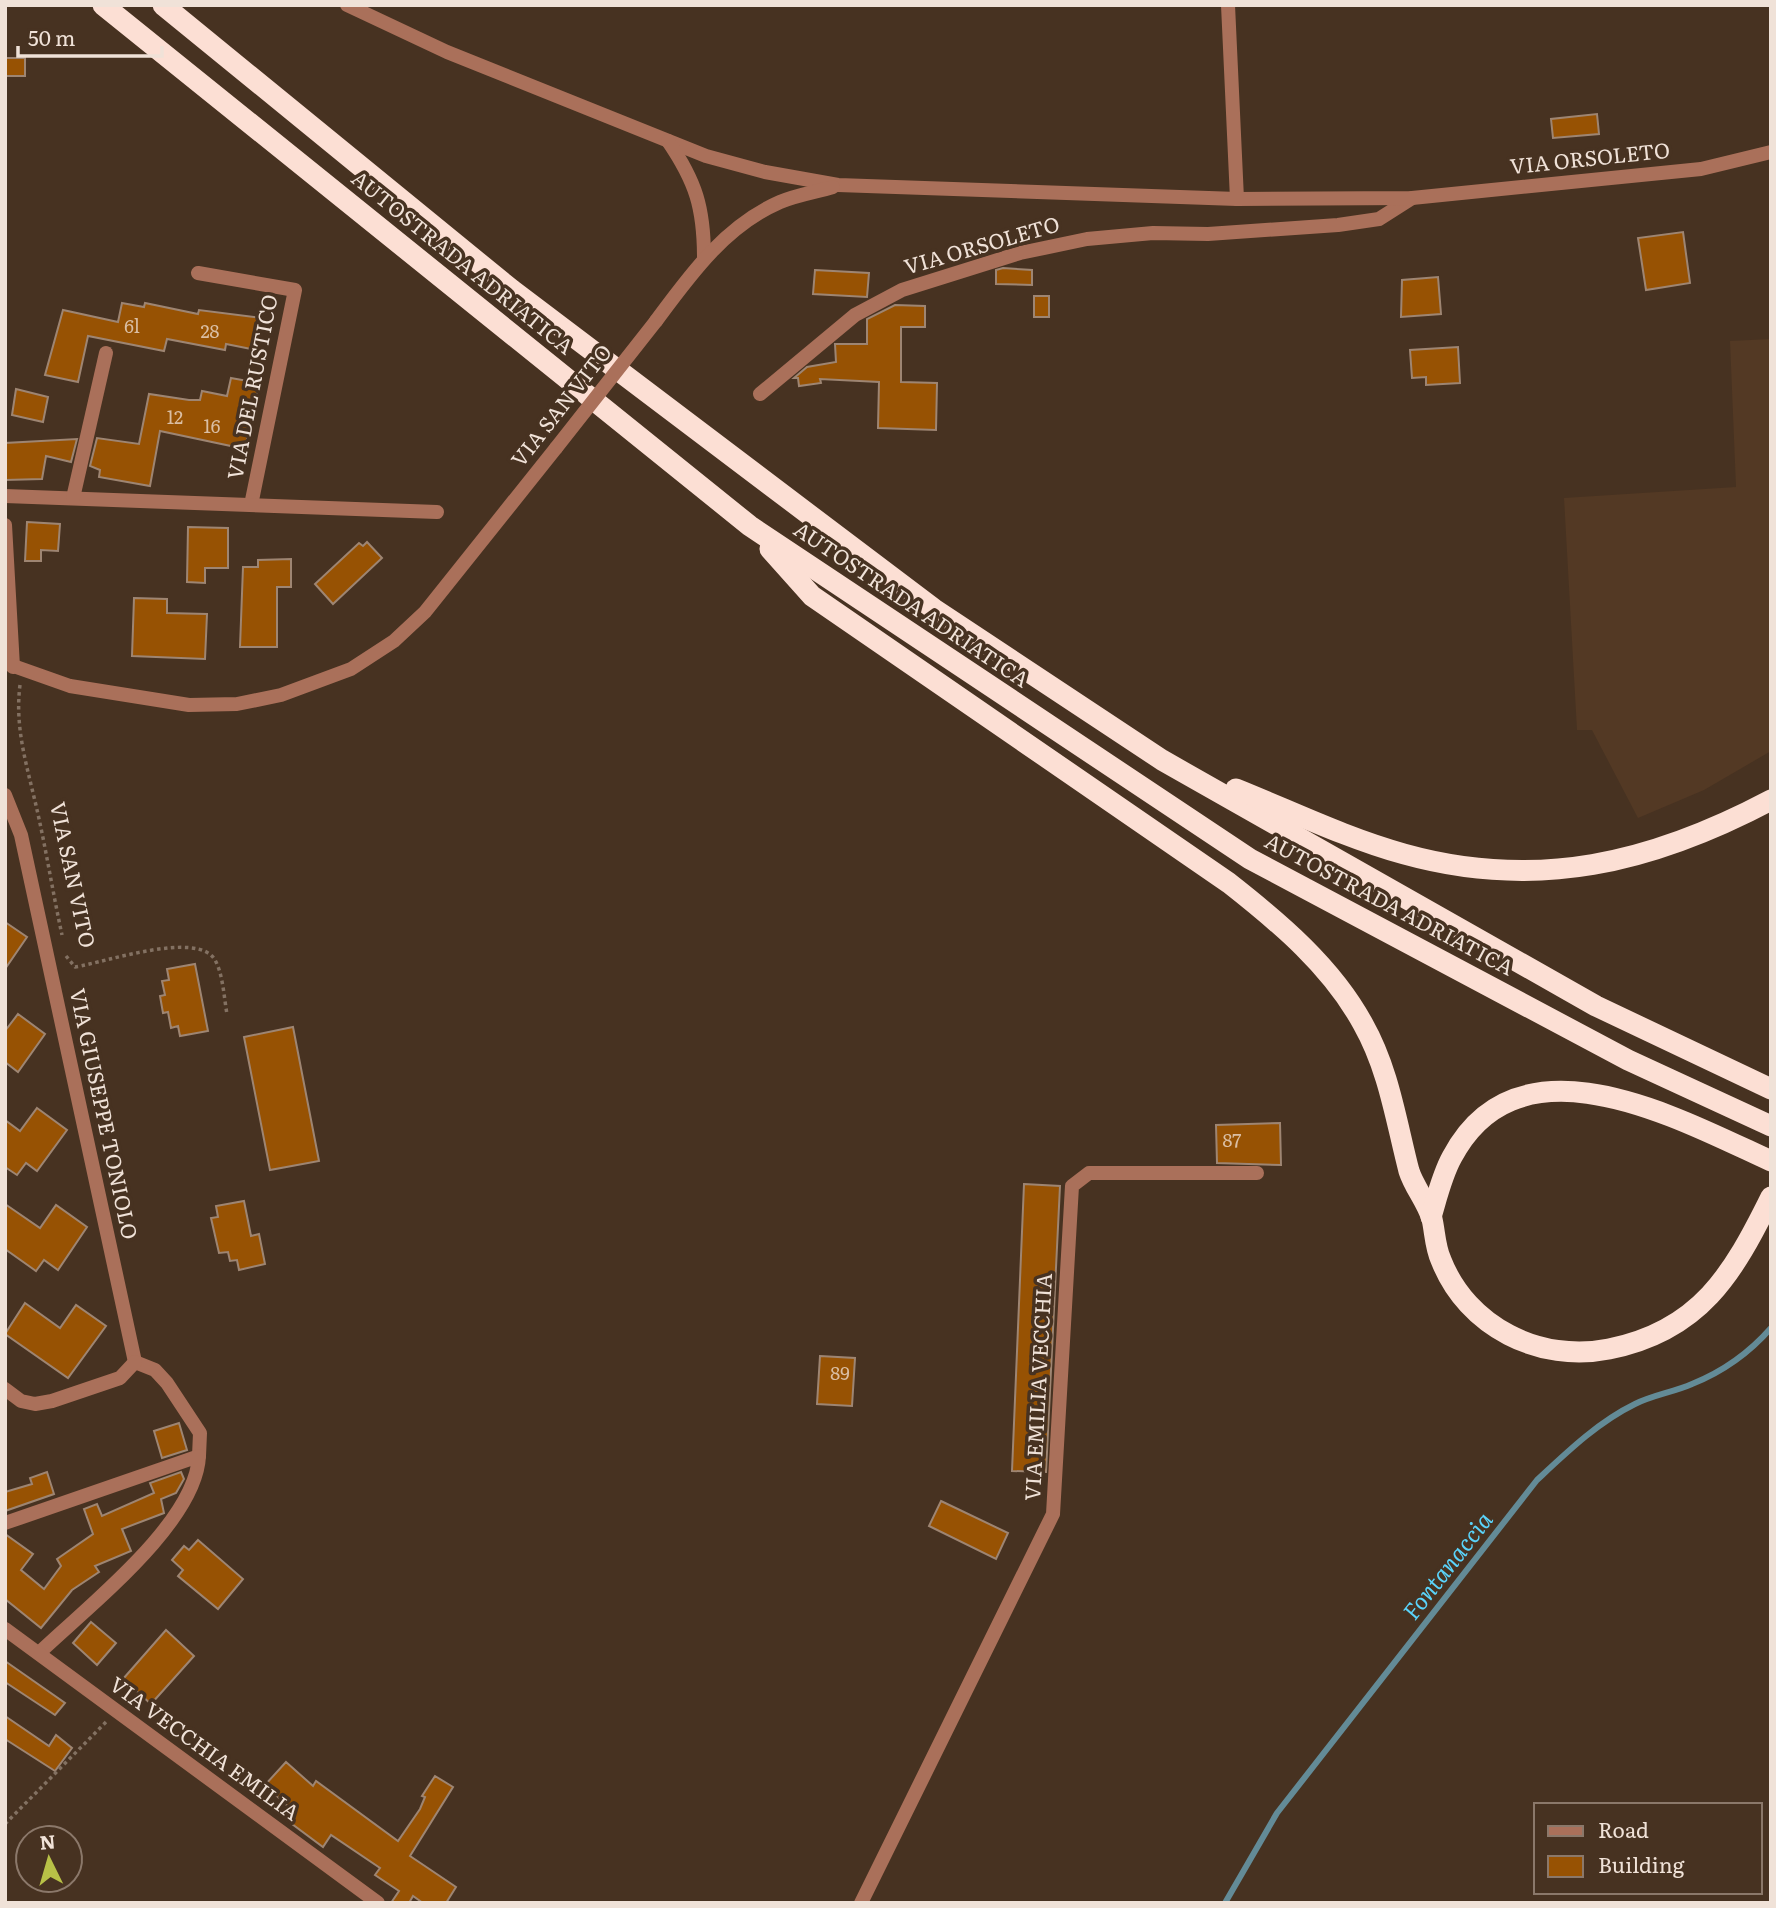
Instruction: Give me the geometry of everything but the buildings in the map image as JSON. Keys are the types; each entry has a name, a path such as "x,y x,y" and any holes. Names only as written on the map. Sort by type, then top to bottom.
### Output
{"highway":[{"name":"AUTOSTRADA ADRIATICA","path":"103,5 750,526 1250,859 1628,1060 1771,1126"},
{"name":"AUTOSTRADA ADRIATICA","path":"163,5 512,289 923,601 1162,760 1596,1006 1771,1089"},
{"path":"750,526 812,596 1229,883 1298,942 1339,988 1371,1038 1391,1093 1410,1174 1432,1217 1440,1259 1450,1279 1470,1306 1510,1337 1558,1351 1579,1353 1621,1347 1652,1337 1696,1309 1728,1276 1770,1198"},
{"path":"1162,760 1365,842 1423,859 1493,869 1561,869 1639,856 1682,843 1771,800"},
{"path":"1432,1217 1447,1167 1466,1135 1492,1111 1507,1102 1536,1093 1578,1091 1651,1108 1771,1161"}],"street":[{"path":"347,5 447,52 668,141 696,187 704,220 704,258"},
{"path":"1228,5 1237,199"},
{"name":"VIA ORSOLETO","path":"668,141 706,156 765,172 838,186 1237,199 1412,198 1701,169 1771,152"},
{"name":"VIA ORSOLETO","path":"704,258 741,225 780,202 838,186"},
{"name":"VIA ORSOLETO","path":"760,394 855,316 902,290 1020,253 1087,239 1153,233 1208,234 1338,225 1379,219 1412,198"},
{"name":"VIA SAN VITO","path":"14,667 70,687 189,705 237,704 281,695 351,669 394,641 425,612 704,258"},
{"name":"VIA DEL RUSTICO","path":"198,273 295,290 251,505"},
{"path":"74,498 106,353"},
{"name":"VIA DEL RUSTICO","path":"5,496 437,512"},
{"path":"5,525 14,667"},
{"name":"VIA GIUSEPPE TONIOLO","path":"5,795 21,835 135,1362"},
{"name":"VIA EMILIA VECCHIA","path":"861,1903 1053,1514 1072,1186 1089,1173 1257,1173"},
{"path":"5,1389 21,1401 35,1404 52,1401 120,1378 135,1362 155,1370 167,1383 200,1433 198,1473 184,1506 158,1539 39,1653"},
{"path":"5,1523 199,1456"},
{"name":"VIA VECCHIA EMILIA","path":"5,1629 378,1903"}],"path":[{"name":"VIA SAN VITO","path":"14,667 21,751 34,796 66,960 75,967 168,948 191,945 207,949 217,962 227,1014"},
{"path":"5,1824 117,1710"}],"shaded area":[{"path":"1771,339 1771,751 1704,790 1638,818 1592,730 1577,730 1564,498 1736,487 1730,341"}],"waterway":[{"name":"Fontanaccia","path":"1225,1903 1277,1813 1537,1480 1583,1438 1621,1411 1714,1374 1745,1353 1771,1328"}]}
